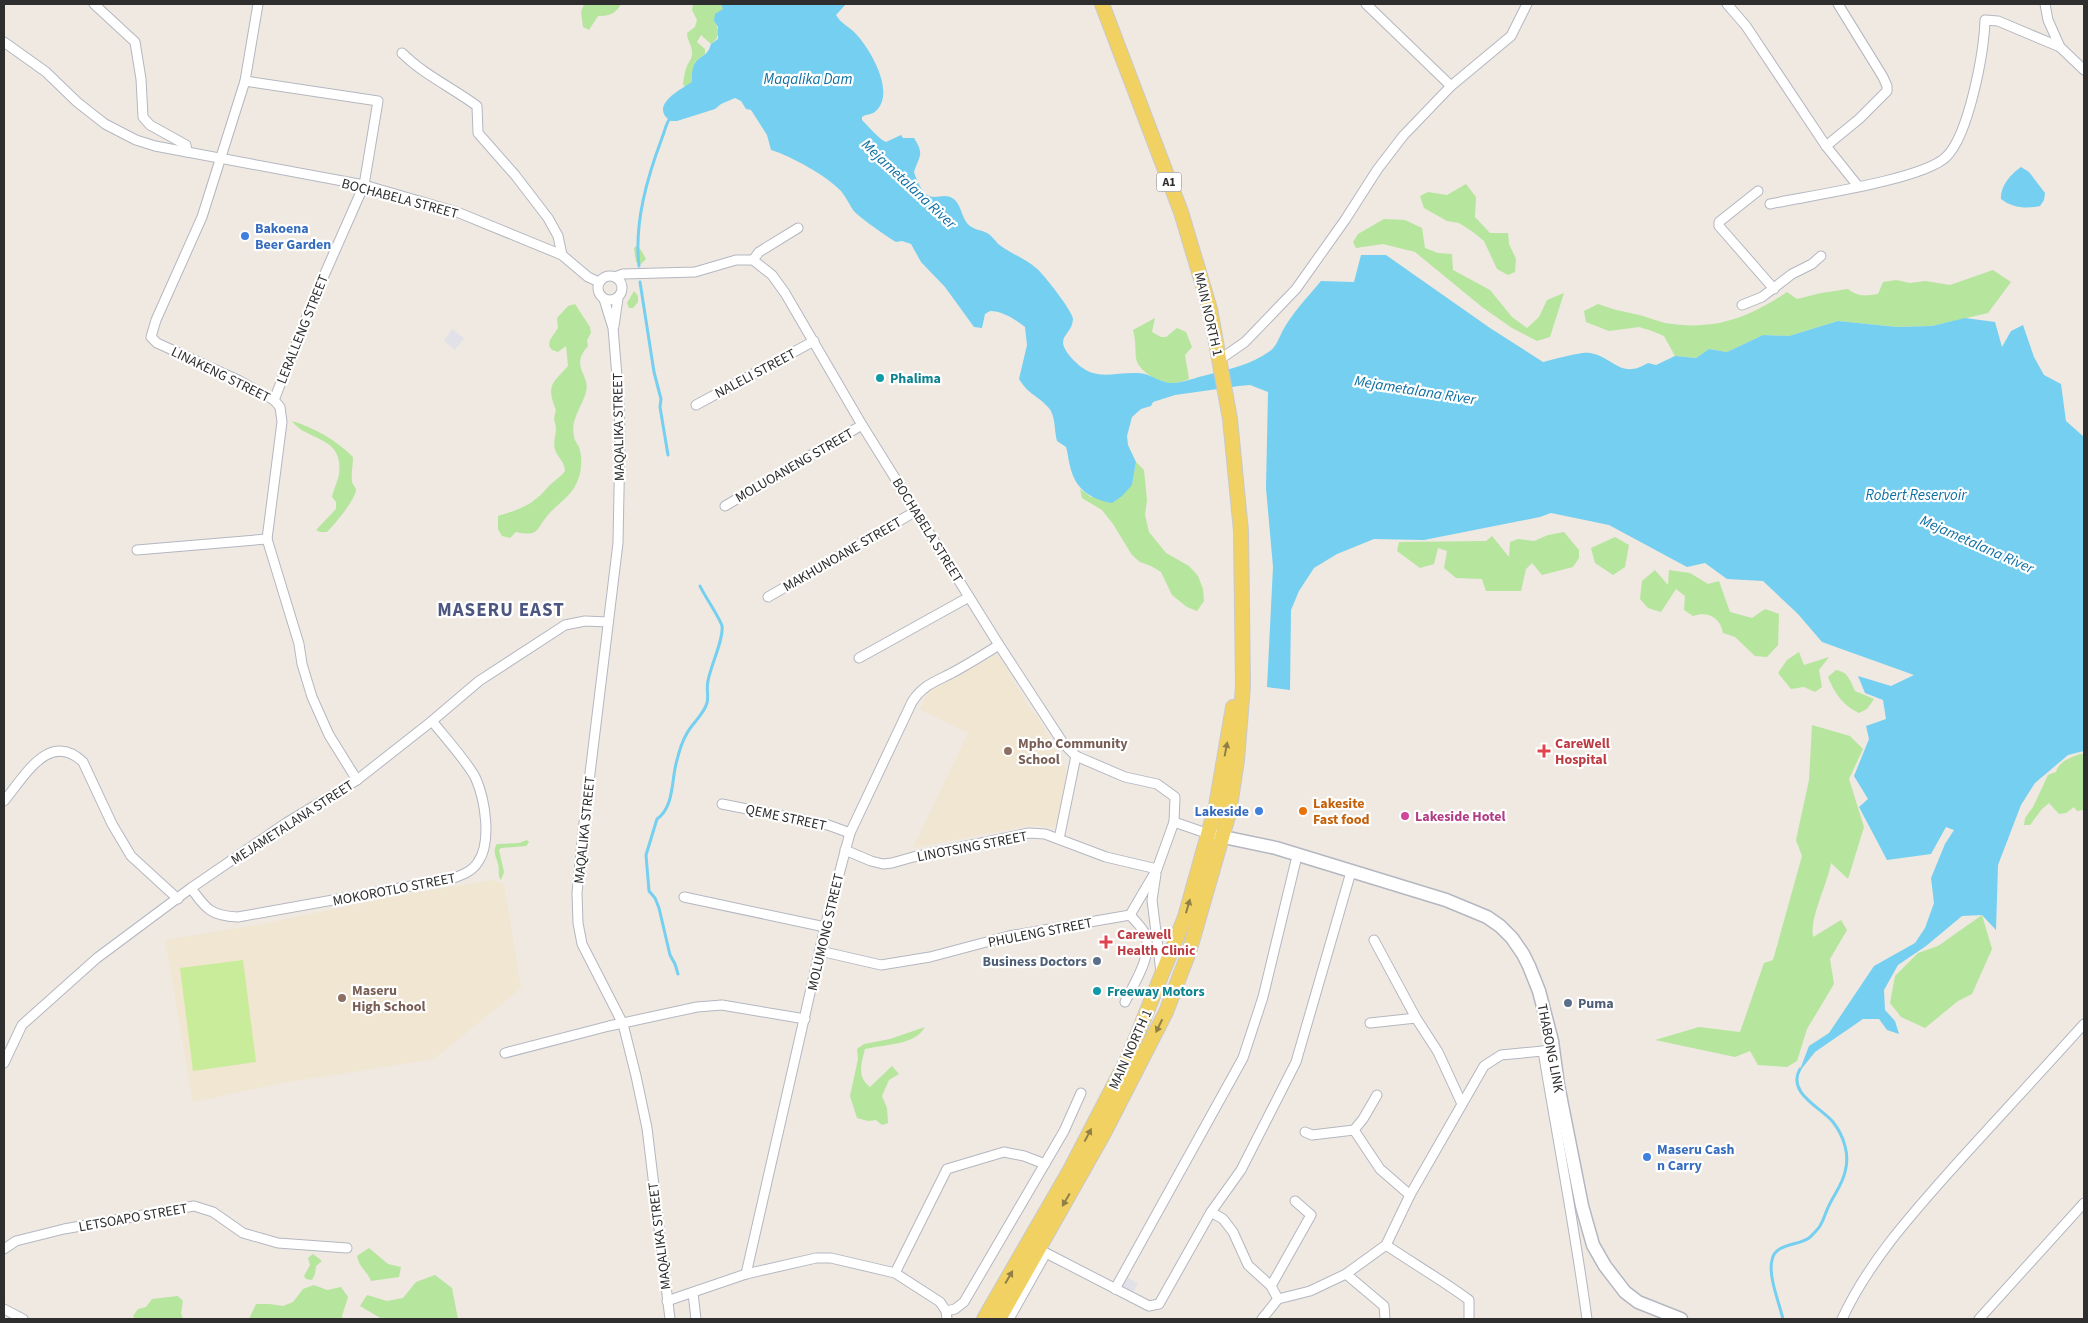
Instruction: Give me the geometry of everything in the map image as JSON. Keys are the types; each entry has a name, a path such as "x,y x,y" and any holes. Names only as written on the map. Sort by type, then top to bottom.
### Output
{"main road":[{"name":"MAIN NORTH 1","path":"984,1319 1070,1170 1128,1058 1216,836 1229,813 1237,760 1244,686 1241,531 1230,419 1210,309 1181,212 1102,4"},
{"name":"MAIN NORTH 1","path":"999,1319 1104,1133 1166,1012 1189,952 1216,836"},
{"name":"THABONG LINK","path":"1216,836 1276,848 1297,856 1446,900 1487,917 1500,926 1524,954 1539,991 1548,1051 1558,1086 1582,1206 1593,1245 1604,1266 1625,1292 1638,1302 1681,1319"}],"street":[{"path":"94,4 135,42 141,79 143,117 150,125 186,145 187,152"},
{"name":"LINAKENG STREET","path":"258,4 245,81 202,217 156,320 151,336 156,343 238,380 274,400 280,406 282,422 267,539 299,644 302,664 312,696 329,735 357,780"},
{"path":"1366,4 1451,86"},
{"path":"1220,363 1245,342 1296,288 1377,170 1403,136 1451,86 1511,36 1527,4"},
{"path":"1727,4 1746,26 1826,146 1858,186"},
{"path":"1826,146 1859,119 1887,91 1888,86 1838,4"},
{"path":"2045,4 2048,20 2060,47"},
{"path":"1770,204 1900,177 1933,165 1946,157 1955,144 1975,89 1982,58 1985,20 1998,21 2060,47 2084,70"},
{"name":"BOCHABELA STREET","path":"4,42 46,72 77,102 105,124 136,140 156,146 364,185 457,212 562,255 588,278 599,282"},
{"path":"402,54 427,74 447,84 477,106 478,132 515,175 548,218 558,236 562,255"},
{"name":"LERALLENG STREET","path":"245,81 378,101 364,185 319,287 274,400"},
{"path":"1758,191 1718,222 1718,226 1774,289"},
{"path":"638,274 626,283 618,298 611,301 604,299 599,294 599,282 604,277 615,277 623,274 696,272 736,260 753,260 759,252 798,228"},
{"path":"1742,305 1762,298 1792,274 1812,264 1821,256"},
{"name":"BOCHABELA STREET","path":"753,260 772,275 786,293 862,425 968,597 1063,742 1076,756 1125,777 1157,784 1175,797 1174,822"},
{"path":"615,277 621,282 622,289"},
{"name":"MAQALIKA STREET","path":"618,298 613,328 620,440 618,543 583,831 577,913 582,944 623,1024 647,1128 670,1319"},
{"name":"MAQALIKA STREET","path":"604,299 613,328"},
{"name":"NALELI STREET","path":"696,405 814,341"},
{"name":"MOLUOANENG STREET","path":"725,506 862,425"},
{"name":"MAKHUNOANE STREET","path":"768,597 916,511"},
{"path":"138,550 267,539"},
{"path":"859,658 968,597"},
{"name":"MEJAMETALANA STREET","path":"4,1063 22,1025 97,958 191,888 286,823 357,780 479,681 565,626 585,621 608,622"},
{"name":"MOLUMONG STREET","path":"746,1274 825,927 850,833 918,692 928,684 999,645"},
{"name":"MOKOROTLO STREET","path":"191,888 203,904 212,912 222,916 238,917 450,880 470,870 478,862 483,852 486,834 486,824 476,778 432,721"},
{"path":"4,800 48,752 64,750 76,754 83,762 112,824 131,856 178,899"},
{"path":"1059,839 1076,756"},
{"name":"QEME STREET","path":"722,804 828,825 850,833"},
{"path":"1125,1002 1148,952 1148,942 1145,933 1130,916 1157,869 1174,822 1216,836"},
{"name":"LINOTSING STREET","path":"845,850 883,864 1029,833 1045,834 1106,857 1157,869"},
{"path":"1115,1289 1244,1058 1263,997 1297,856"},
{"path":"1157,869 1152,900 1161,975"},
{"path":"1009,1319 1046,1253 1149,1306 1159,1304 1211,1212 1253,1150 1296,1062 1352,872"},
{"path":"684,897 825,927"},
{"name":"PHULENG STREET","path":"820,951 881,966 930,957 1009,936 1130,916"},
{"path":"1374,940 1377,949 1416,1018 1438,1052 1462,1104"},
{"path":"506,1053 697,1007 722,1005 805,1019"},
{"path":"1370,1024 1416,1018"},
{"path":"1842,1319 1870,1267 1926,1197 2084,1024"},
{"path":"1262,1319 1278,1299 1310,1291 1346,1274 1386,1245 1410,1195 1484,1066 1501,1055 1548,1051 1569,1211 1576,1239 1587,1319"},
{"path":"667,1301 746,1274 816,1258 839,1260 895,1273 940,1302 946,1315 964,1302 1064,1131 1081,1093"},
{"path":"1305,1132 1312,1135 1354,1130 1363,1119 1376,1095"},
{"path":"1354,1130 1380,1170 1410,1195"},
{"path":"895,1273 947,1169 1004,1152 1024,1156 1045,1164"},
{"path":"1271,1286 1311,1215 1295,1201"},
{"path":"1978,1319 2084,1203"},
{"name":"LETSOAPO STREET","path":"4,1249 16,1241 64,1229 194,1206 213,1212 243,1233 278,1243 347,1248"},
{"path":"1211,1212 1223,1219 1233,1232 1248,1265 1271,1286 1278,1299"},
{"path":"1386,1245 1469,1300 1470,1319"},
{"path":"1346,1274 1384,1306 1385,1319"},
{"path":"693,1292 696,1319"},
{"path":"4,1309 23,1319"}],"shaded area":[{"path":"452,329 464,338 455,350 444,341"},
{"name":"Mpho Community School","path":"998,654 1031,710 1037,716 1067,770 1058,822 1053,828 1032,825 913,848 968,733 920,709 928,692"},
{"name":"Maseru High School","path":"493,880 504,884 521,988 434,1059 277,1084 193,1102 165,940 262,924 397,896"},
{"path":"1126,1276 1138,1284 1131,1296 1118,1288"}],"green space":[{"path":"584,4 621,4 612,14 598,16 589,30 583,27 581,12"},
{"path":"693,4 721,4 723,9 714,21 718,30 716,39 711,44 701,35 697,42 705,49 705,54 695,62 693,82 685,87 683,84 685,74 692,54 687,33 695,27 697,20 692,10"},
{"path":"1466,184 1476,197 1475,217 1490,233 1508,233 1509,244 1516,259 1515,272 1508,275 1497,269 1484,241 1473,232 1459,223 1447,221 1424,208 1420,196 1428,192 1447,195"},
{"path":"1384,219 1405,220 1422,228 1425,248 1438,253 1452,254 1453,270 1490,290 1512,317 1527,328 1539,317 1547,300 1564,293 1550,337 1537,341 1512,328 1482,307 1415,252 1383,244 1356,248 1353,242 1358,234"},
{"path":"636,246 641,250 646,259 641,264 636,262 634,248"},
{"path":"1993,270 2011,282 1988,313 1932,326 1897,327 1838,321 1789,336 1763,335 1727,352 1709,349 1696,358 1675,356 1664,336 1652,331 1639,327 1609,331 1586,322 1584,311 1598,304 1665,323 1682,325 1714,324 1743,316 1787,292 1797,299 1848,289 1859,295 1870,295 1878,294 1883,282 1896,280 1910,283 1925,281 1950,285"},
{"path":"634,291 638,296 638,302 633,308 629,308 627,303"},
{"path":"575,304 590,327 591,333 587,340 588,346 580,360 587,386 573,430 581,458 579,477 570,494 548,515 536,531 529,534 516,532 510,538 502,536 498,529 498,516 519,509 537,499 565,471 555,448 556,430 554,417 556,410 551,390 552,385 568,366 566,346 558,352 552,350 549,346 550,340 558,328 557,318 568,306"},
{"path":"1155,318 1152,332 1161,337 1166,337 1177,328 1186,332 1192,347 1185,355 1189,379 1174,383 1164,382 1149,375 1137,363 1133,330"},
{"path":"292,421 325,435 353,457 352,483 356,489 353,499 327,532 316,530 336,509 336,502 332,497 339,474 339,461 336,452 330,446 306,433"},
{"path":"1136,462 1144,470 1147,500 1145,515 1149,532 1166,553 1189,566 1198,576 1203,589 1204,601 1197,611 1187,607 1172,595 1161,572 1140,562 1132,555 1102,510 1082,498 1080,489 1091,497 1132,485"},
{"path":"1564,532 1579,550 1579,558 1573,567 1542,575 1532,563 1526,569 1521,591 1486,591 1482,579 1456,578 1444,568 1447,551 1438,548 1434,564 1420,568 1397,551 1399,542 1486,541 1492,536 1509,557 1510,542 1518,539 1534,541 1548,535"},
{"path":"1615,537 1629,545 1625,567 1613,575 1595,563 1591,548"},
{"path":"1655,570 1668,585 1669,570 1690,573 1708,584 1719,581 1730,612 1752,618 1765,609 1779,614 1778,645 1767,657 1755,656 1735,637 1723,633 1716,619 1704,614 1693,616 1684,610 1685,596 1676,589 1661,612 1648,608 1640,599 1642,581"},
{"path":"1799,652 1804,665 1829,657 1819,670 1822,687 1815,692 1804,687 1791,689 1778,673 1787,660"},
{"path":"1836,670 1846,675 1855,691 1874,699 1867,709 1859,713 1848,707 1840,698 1828,677"},
{"path":"1812,725 1850,736 1863,749 1849,779 1864,827 1848,879 1831,863 1816,910 1813,937 1841,920 1847,930 1830,959 1834,984 1807,1029 1797,1061 1787,1067 1758,1065 1750,1051 1735,1057 1655,1040 1699,1027 1740,1032 1764,963 1773,960 1802,856 1796,840 1809,780"},
{"path":"2084,754 2084,810 2077,811 2074,807 2066,813 2059,814 2049,803 2030,825 2024,825 2025,818 2033,807 2048,775 2056,772 2057,768 2065,760"},
{"path":"527,840 529,842 526,846 501,848 499,850 504,872 501,880 495,852 497,844 519,843"},
{"path":"1982,915 1992,949 1972,994 1958,1001 1925,1028 1901,1017 1890,1003 1895,976 1918,953 1938,946"},
{"path":"243,960 256,1062 193,1071 180,968"},
{"path":"925,1027 914,1038 906,1041 865,1049 861,1070 863,1079 870,1087 892,1066 899,1074 889,1080 882,1096 887,1108 888,1123 882,1125 876,1120 868,1121 857,1118 850,1096 858,1059 857,1049 864,1044 890,1039"},
{"path":"369,1248 388,1264 401,1267 399,1277 371,1281 359,1263 357,1256"},
{"path":"313,1254 322,1261 316,1266 312,1280 306,1279 304,1276 310,1265 308,1258"},
{"path":"435,1275 452,1288 458,1319 382,1319 360,1306 367,1295 387,1301 403,1298 416,1282"},
{"path":"314,1285 327,1290 341,1287 348,1297 342,1316 343,1319 249,1319 256,1304 283,1306 293,1302 303,1289"},
{"path":"178,1296 183,1301 181,1313 183,1319 135,1319 133,1316 138,1309 146,1307 152,1299"}],"water":[{"name":"Robert Reservoir","path":"721,4 846,4 836,15 862,41 874,60 882,82 883,93 881,103 876,111 865,115 862,117 862,120 886,142 901,135 903,138 914,138 920,152 914,172 924,192 929,196 944,196 955,200 970,226 989,234 999,245 1040,271 1072,315 1072,325 1063,340 1065,349 1078,364 1093,373 1109,375 1142,373 1174,383 1255,360 1274,347 1290,318 1321,281 1354,282 1361,255 1386,255 1490,328 1543,362 1574,354 1590,353 1624,368 1638,368 1648,363 1656,365 1675,356 1696,358 1709,349 1727,352 1763,335 1789,336 1838,321 1897,327 1932,326 1965,318 1995,322 2002,347 2011,331 2023,325 2034,357 2044,375 2061,384 2066,421 2084,437 2084,751 2068,755 2035,783 2021,805 1998,865 1996,930 1982,915 1962,916 1926,946 1898,965 1884,990 1885,1010 1895,1021 1899,1034 1887,1030 1879,1019 1863,1019 1815,1052 1799,1072 1809,1046 1829,1033 1874,966 1915,943 1925,928 1934,903 1931,878 1945,844 1954,830 1946,827 1931,854 1887,860 1859,807 1868,799 1854,776 1869,739 1866,726 1886,719 1883,700 1865,693 1858,676 1891,686 1914,675 1822,642 1798,614 1763,581 1727,579 1705,563 1687,567 1609,525 1551,513 1540,517 1424,540 1374,539 1337,554 1314,568 1299,591 1291,610 1290,690 1267,687 1273,567 1266,488 1268,392 1250,385 1239,386 1175,395 1153,402 1151,406 1141,409 1132,417 1127,436 1128,445 1136,462 1132,485 1112,503 1090,496 1080,487 1072,474 1066,447 1057,441 1051,410 1026,388 1019,379 1027,345 1025,327 1008,316 990,311 985,314 982,328 974,327 945,287 921,262 911,244 902,241 896,242 880,232 853,210 835,185 808,167 771,150 767,135 751,110 746,109 741,101 735,98 715,109 677,121 671,121 665,115 663,110 669,98 692,82 692,72 696,61 706,54 711,44 718,39 718,27 714,21 715,14 723,9"},
{"path":"2021,167 2029,172 2045,193 2044,200 2040,206 2020,207 2001,199 2002,190 2007,181"}],"waterway":[{"path":"639,266 638,233 643,201 656,153 671,117"},
{"path":"640,282 654,372 661,399 660,407 668,455"},
{"path":"678,974 670,955 659,908 655,898 649,891 646,855 657,819 663,814 670,800 675,767 682,744 688,731 703,712 707,703 708,681 721,638 721,622 700,586"},
{"path":"1783,1319 1771,1274 1772,1260 1774,1255 1782,1248 1804,1241 1817,1230 1842,1182 1847,1159 1843,1139 1837,1127 1801,1093 1797,1078 1800,1069"}],"place":[{"name":"Bakoena Beer Garden","path":"245,236"},
{"name":"Phalima","path":"880,378"},
{"name":"Mpho Community School","path":"1008,751"},
{"name":"CareWell Hospital","path":"1544,751"},
{"name":"Lakeside","path":"1259,811"},
{"name":"Lakesite Fast food","path":"1303,811"},
{"name":"Lakeside Hotel","path":"1405,816"},
{"name":"Carewell Health Clinic","path":"1106,942"},
{"name":"Business Doctors","path":"1097,961"},
{"name":"Freeway Motors","path":"1097,991"},
{"name":"Maseru High School","path":"342,998"},
{"name":"Puma","path":"1568,1003"},
{"name":"Maseru Cash n Carry","path":"1647,1157"}],"district":[{"name":"MASERU EAST","path":"501,609"}],"water label":[{"name":"Maqalika Dam","path":"808,79"},
{"name":"Mejametalana River","path":"909,184"},
{"name":"Mejametalana River","path":"1415,390"},
{"name":"Mejametalana River","path":"1977,544"}]}
